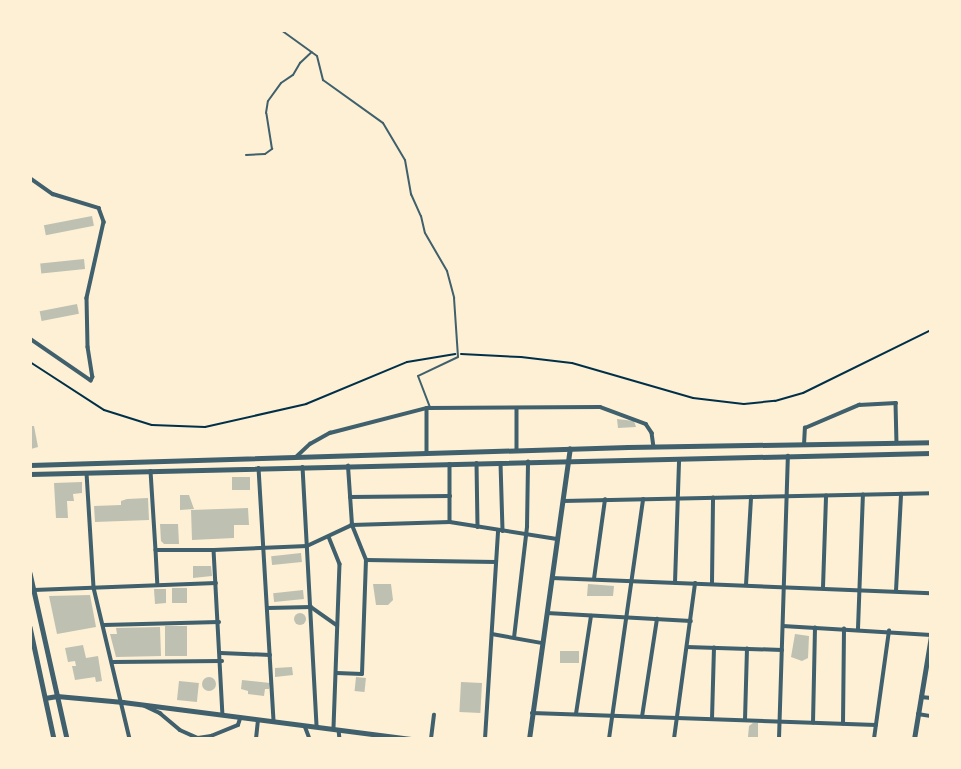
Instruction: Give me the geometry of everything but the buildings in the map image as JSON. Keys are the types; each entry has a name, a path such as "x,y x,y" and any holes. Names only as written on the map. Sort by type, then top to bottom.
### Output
{"street":[{"path":"30,178 52,194 96,206 104,214 87,298 88,347 93,377 90,380 30,339"},
{"path":"804,445 805,428 859,405 895,403 897,443"},
{"path":"296,457 310,444 333,432 428,408 600,407 646,424 652,433 654,447"},
{"path":"427,453 428,408"},
{"path":"517,408 517,451"},
{"path":"30,465 570,449 931,442"},
{"path":"528,739 570,449"},
{"path":"30,474 931,453"},
{"path":"779,739 788,456"},
{"path":"675,583 679,457"},
{"path":"514,638 525,534 528,461"},
{"path":"485,739 500,530 501,462"},
{"path":"450,463 450,522"},
{"path":"477,463 478,527"},
{"path":"337,673 362,674 366,560 352,526 348,466"},
{"path":"303,467 317,728"},
{"path":"259,468 274,722"},
{"path":"151,471 158,583"},
{"path":"87,473 94,587 130,739"},
{"path":"563,501 931,493"},
{"path":"896,592 901,494"},
{"path":"858,630 863,495"},
{"path":"350,497 450,496"},
{"path":"823,589 826,496"},
{"path":"746,585 751,497"},
{"path":"712,584 713,498"},
{"path":"609,739 643,499"},
{"path":"594,579 605,500"},
{"path":"156,550 307,546 352,526 450,522 557,539"},
{"path":"329,537 340,564 336,730 340,739"},
{"path":"214,550 222,653 223,716"},
{"path":"366,560 496,562"},
{"path":"30,573 67,739"},
{"path":"552,578 931,593"},
{"path":"34,590 158,583 216,583"},
{"path":"674,739 695,583"},
{"path":"268,608 311,607 337,625"},
{"path":"547,613 691,621"},
{"path":"576,714 591,616"},
{"path":"642,716 657,619"},
{"path":"104,625 219,622"},
{"path":"783,626 931,635 914,739"},
{"path":"30,627 54,739"},
{"path":"813,723 815,628"},
{"path":"843,724 844,629"},
{"path":"874,739 889,631"},
{"path":"492,634 542,643"},
{"path":"687,647 782,650"},
{"path":"712,719 714,648"},
{"path":"745,720 747,649"},
{"path":"222,653 270,655"},
{"path":"112,662 222,661"},
{"path":"45,698 57,696 123,702 411,739"},
{"path":"920,697 931,698"},
{"path":"145,706 160,713 180,730 198,738 211,736 238,725 240,719"},
{"path":"532,713 876,725"},
{"path":"918,714 931,716"},
{"path":"431,739 434,715"},
{"path":"256,739 258,721"},
{"path":"305,726 310,739"}],"lane":[{"path":"281,30 313,52 318,59 323,80 376,117 400,151 424,229 448,273 454,298 458,357 418,374 428,408"},
{"path":"246,155 265,154 272,149 266,113 268,101 281,83 293,75 300,63 313,52"}],"path":[{"path":"30,362 104,410 152,425 191,428 262,417 306,404 407,362 457,354 521,356 572,363 693,397 744,404 775,401 803,393 931,330"}]}
